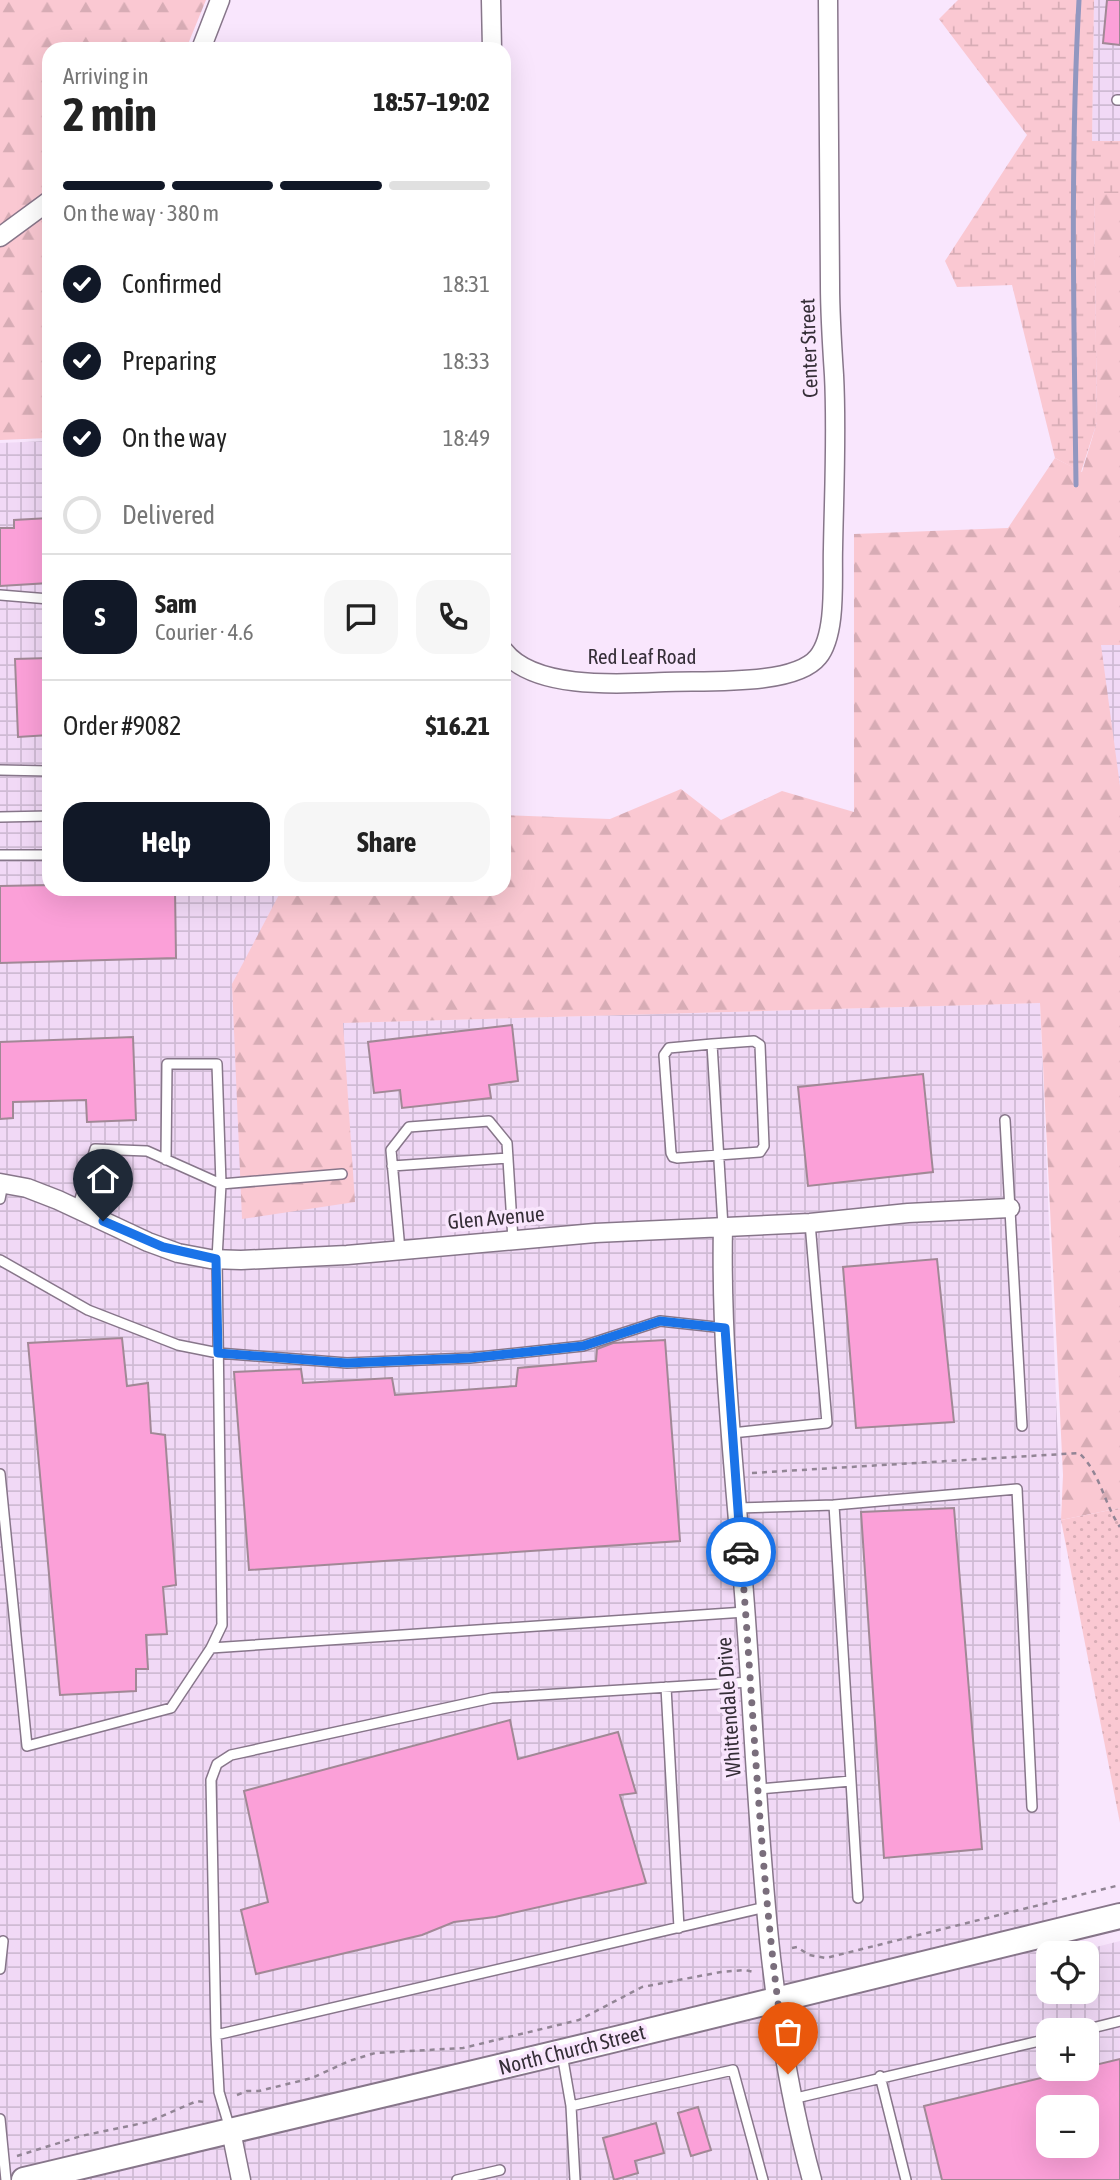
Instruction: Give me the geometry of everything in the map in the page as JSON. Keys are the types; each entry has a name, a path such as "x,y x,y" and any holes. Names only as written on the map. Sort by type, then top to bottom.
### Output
{"main road":[{"name":"North Church Street","path":"24,2180 561,2053 1120,1916"}],"street":[{"path":"204,42 220,0"},
{"path":"491,0 492,42"},
{"name":"Center Street","path":"788,674 818,657 825,641 831,608 834,374 831,328 828,0"},
{"path":"0,237 42,206"},
{"name":"Red Leaf Road","path":"511,660 526,669 547,676 600,683 769,679 788,674"},
{"name":"Glen Avenue","path":"1,1189 27,1188 148,1242 178,1252 216,1259 275,1259 513,1240 810,1223 908,1213 1010,1208"},
{"name":"Whittendale Drive","path":"723,1227 725,1328 766,1907 792,2098 812,2180"},
{"path":"231,2131 241,2180"}],"lane":[{"path":"0,595 42,598"},
{"path":"0,770 42,771"},
{"path":"0,817 42,816"},
{"path":"0,855 42,855"},
{"path":"754,1041 760,1045 764,1146 760,1152 677,1158 671,1153 666,1051 669,1048 712,1044 754,1041"},
{"path":"712,1044 723,1227"},
{"path":"0,1474 27,1746 172,1708 211,1648 222,1625 216,1259 222,1184 217,1064 167,1064 166,1160"},
{"path":"1005,1120 1022,1426"},
{"path":"400,1250 391,1150 408,1127 489,1121 507,1143 513,1240"},
{"path":"77,1209 95,1149 147,1151 222,1184 342,1174"},
{"path":"392,1166 508,1158"},
{"path":"732,1433 827,1423 810,1223"},
{"path":"0,1260 88,1310 178,1346 218,1353 347,1363 456,1358 583,1346 660,1321 725,1328"},
{"path":"737,1508 834,1505 1017,1489 1032,1807"},
{"path":"834,1505 858,1898"},
{"path":"211,1648 745,1612"},
{"path":"231,2131 219,2092 216,2035 211,1780 217,1764 231,1755 492,1698 750,1682"},
{"path":"666,1688 679,1928"},
{"path":"758,1789 852,1781"},
{"path":"216,2035 766,1907"},
{"path":"0,1969 2,1941"},
{"path":"1099,2026 1120,2021"},
{"path":"792,2098 1036,2042"},
{"path":"561,2053 571,2106 575,2180"},
{"path":"571,2106 733,2070 762,2180"},
{"path":"880,2077 906,2180"},
{"path":"0,2119 6,2180"},
{"path":"457,2180 500,2170"}],"path":[{"path":"735,1474 1079,1453 1086,1460 1120,1527"},
{"path":"792,1948 797,1947 817,1958 826,1958 1120,1885"},
{"path":"237,2095 312,2078 374,2053 463,2048 579,2020 642,1987 721,1972 754,1972"},
{"path":"3,2160 81,2136 148,2122 197,2101 204,2102"}],"shaded area":[{"path":"1094,0 1120,0 1120,840 1094,646"},
{"path":"42,441 42,896 297,896 342,1023 1040,1003 1061,1520 1057,1941 1036,1941 1036,2004 1099,2004 1099,1946 1120,1941 1120,2180 0,2180 0,443"}],"green space":[{"path":"0,0 206,0 189,42 42,42 42,438 0,440"},
{"path":"958,0 1094,0 1092,141 1120,141 1120,193 1094,193 1097,422 1081,472 1055,458 1012,285 957,287 945,261 1027,135 939,19"},
{"path":"1094,193 1120,193 1120,645 1101,645 1120,786 1120,1508 1061,1520 1063,1475 1040,1003 343,1023 355,1202 242,1219 232,984 278,896 511,896 511,815 610,819 681,789 721,820 782,791 854,812 854,534 1008,528 1055,458 1082,472 1097,422"},
{"path":"1120,1508 1120,1823 1061,1520"}],"building":[{"path":"1107,0 1120,0 1120,45 1103,43"},
{"path":"42,518 42,583 0,586 0,528 14,528 14,520"},
{"path":"42,658 42,735 18,737 15,659"},
{"path":"42,885 42,896 175,896 176,958 0,963 0,886"},
{"path":"512,1025 518,1081 489,1085 491,1098 402,1108 400,1090 374,1093 368,1042"},
{"path":"133,1037 136,1120 87,1122 86,1100 13,1102 13,1118 0,1119 0,1042"},
{"path":"923,1074 933,1172 808,1186 798,1087"},
{"path":"937,1259 954,1422 856,1428 843,1267"},
{"path":"122,1338 127,1386 148,1383 151,1433 165,1435 176,1585 163,1587 167,1634 146,1635 148,1669 136,1669 136,1691 60,1695 28,1343"},
{"path":"665,1340 680,1541 249,1570 234,1372 301,1369 303,1383 392,1378 395,1395 516,1386 518,1368 596,1361 597,1349 613,1343"},
{"path":"954,1508 982,1849 884,1858 861,1512"},
{"path":"510,1720 518,1759 618,1732 636,1793 620,1795 646,1883 495,1917 454,1922 422,1935 256,1974 241,1910 268,1902 244,1791"},
{"path":"1120,2059 1120,2180 942,2180 924,2106 1036,2079 1099,2081 1099,2064"},
{"path":"698,2107 711,2150 691,2156 678,2113"},
{"path":"656,2123 664,2153 635,2161 638,2173 614,2180 603,2138"}],"waterway":[{"path":"1076,485 1074,181 1079,0"}],"way so far":[{"path":"741,1552 766,1898 788,2074"}],"route":[{"path":"103,1221 148,1242 178,1252 216,1259 218,1353 347,1363 470,1358 583,1346 660,1321 725,1328 741,1552"}]}
